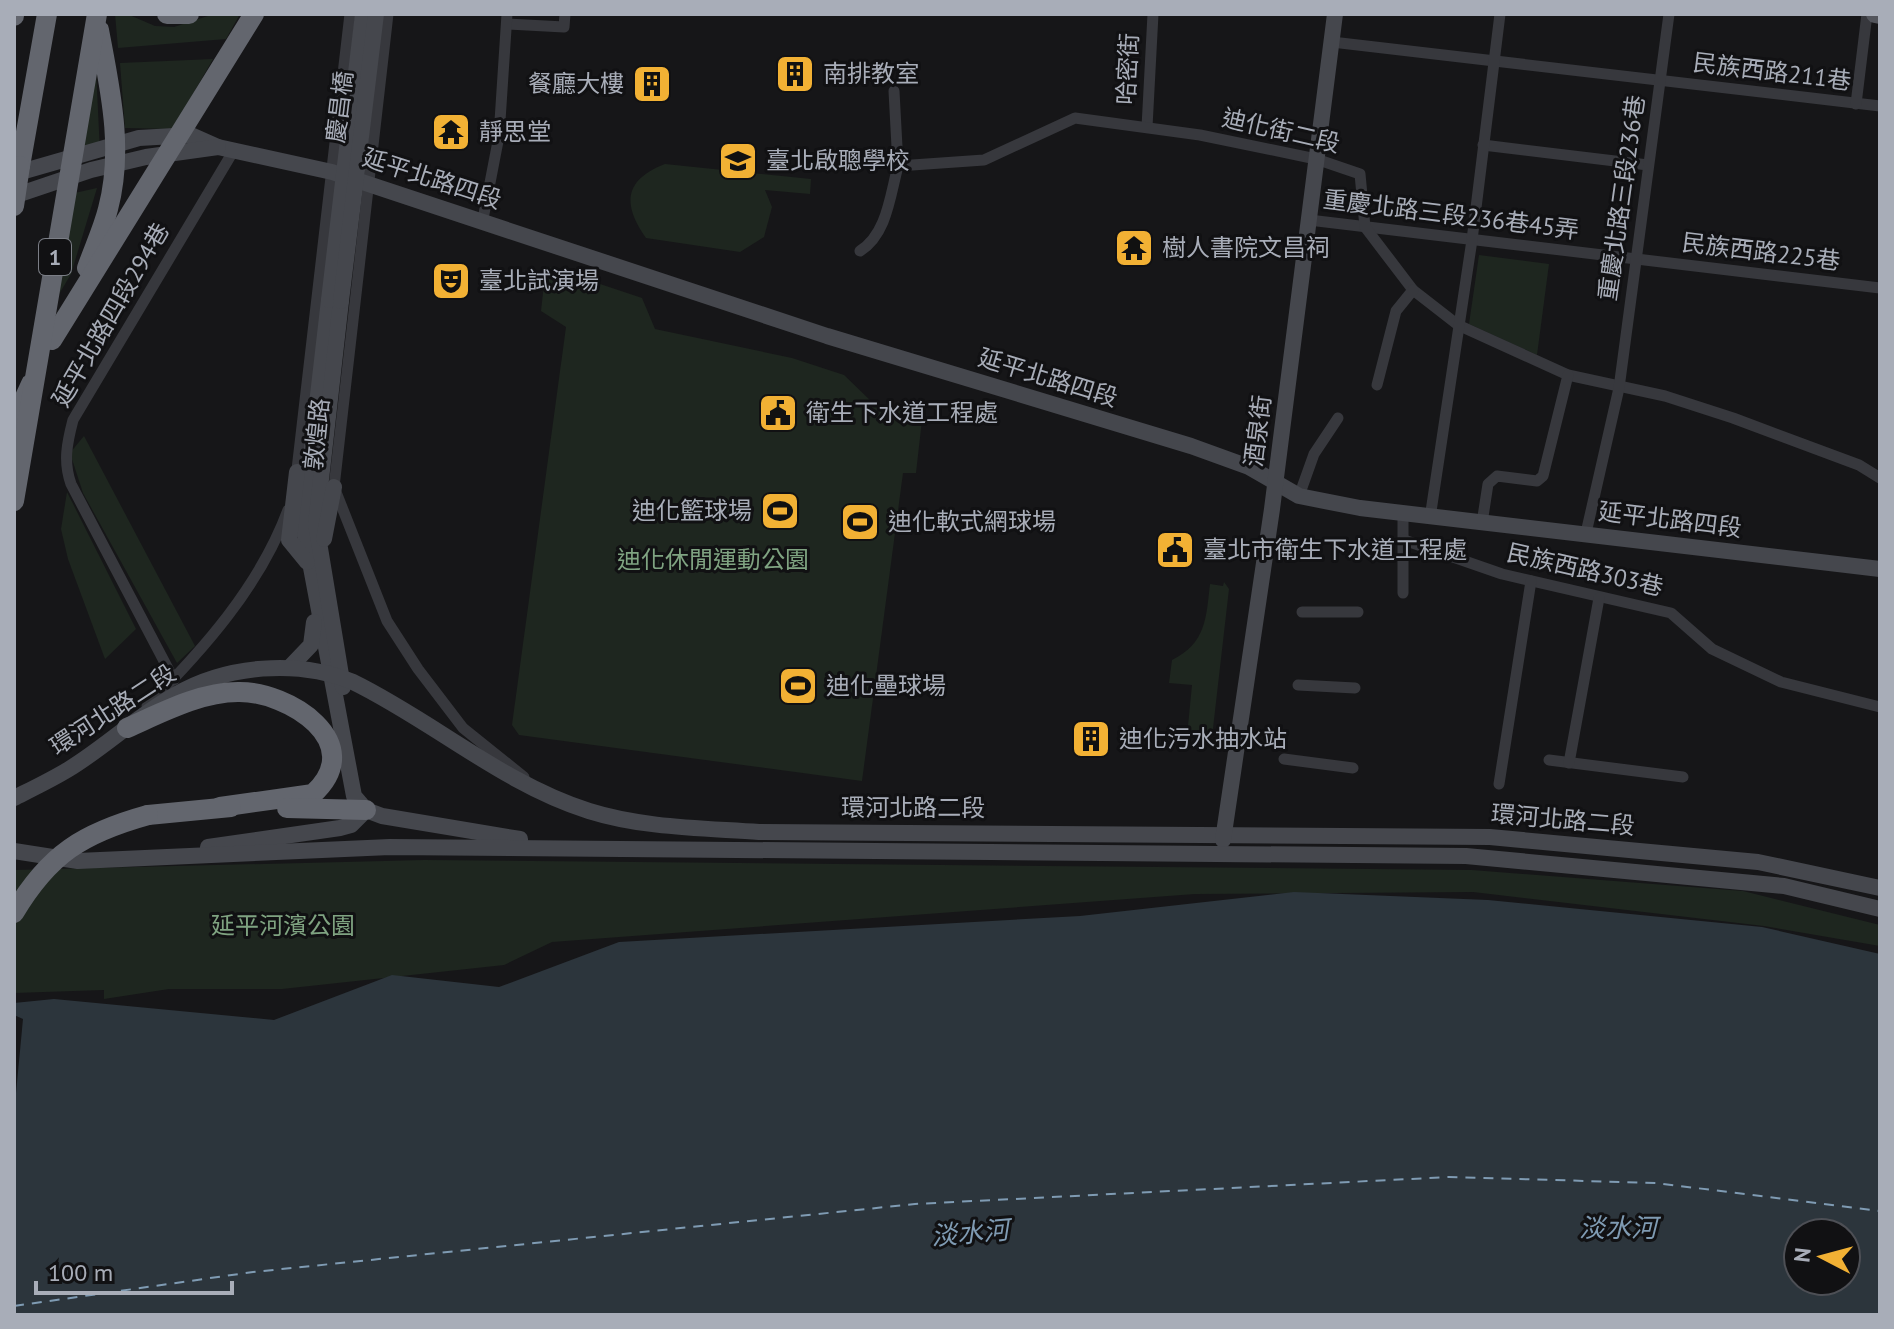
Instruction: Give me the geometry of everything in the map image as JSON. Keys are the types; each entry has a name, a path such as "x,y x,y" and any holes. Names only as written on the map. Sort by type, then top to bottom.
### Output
{"highway":[{"path":"14,206 17,170 47,14"},
{"name":"1","path":"14,421 85,273 109,208 114,167 113,102 96,14"},
{"name":"1","path":"14,501 96,14"},
{"path":"167,14 189,14"},
{"path":"52,340 254,14"},
{"path":"14,913 49,865 67,849 102,828 148,815 305,798 327,779 331,766 332,753 323,732 287,703 239,692 195,700 127,728"},
{"path":"220,807 366,810"}],"street":[{"name":"敦煌路","path":"127,728 174,680 219,627 260,568 285,518 297,472 350,14"},
{"name":"慶昌橋","path":"335,301 363,14"},
{"name":"慶昌橋","path":"335,301 376,14"},
{"name":"敦煌路","path":"388,14 334,487 387,621 418,669 463,728 540,790"},
{"path":"483,219 499,136 507,19 564,27 565,14"},
{"name":"哈密街","path":"1147,127 1153,14"},
{"name":"酒泉街","path":"1222,854 1276,480 1335,14"},
{"path":"1430,518 1472,240 1500,14"},
{"name":"重慶北路三段236巷","path":"1586,533 1619,388 1669,14"},
{"path":"1856,104 1867,14"},
{"name":"民族西路211巷","path":"1332,42 1880,106"},
{"path":"860,251 873,243 881,229 898,166 894,91"},
{"name":"迪化街二段","path":"898,166 984,160 1075,118 1147,127 1316,159 1360,174 1365,227"},
{"name":"延平北路四段","path":"17,170 139,138 191,135 226,149 332,172 483,219 827,336 1191,446 1276,480 1299,496 1403,515 1586,533 1880,569"},
{"path":"1483,145 1648,165"},
{"name":"延平北路四段","path":"14,196 132,160 226,149"},
{"name":"延平北路四段294巷","path":"174,680 71,484 65,462 73,420 226,149"},
{"name":"重慶北路三段236巷45弄","path":"1309,220 1636,259"},
{"path":"1365,227 1413,290 1458,325 1568,375 1665,396 1733,418 1859,465 1880,478"},
{"name":"民族西路225巷","path":"1636,259 1880,288"},
{"path":"1377,385 1396,311 1413,290"},
{"path":"335,301 303,525 366,810"},
{"path":"1482,523 1488,484 1497,476 1537,481 1543,476 1568,375"},
{"path":"1299,496 1314,454 1338,418"},
{"path":"297,472 289,540 313,561"},
{"path":"289,668 313,639 313,561 334,487"},
{"path":"1403,515 1403,593"},
{"name":"民族西路303巷","path":"1404,540 1531,581 1671,613 1712,649 1781,682 1880,707"},
{"path":"1499,784 1531,581"},
{"path":"1569,763 1599,598"},
{"path":"314,600 335,676"},
{"path":"1302,612 1358,612"},
{"name":"環河北路二段","path":"14,798 69,769 190,686 229,675 289,668 335,676 540,790 612,818 759,832 1223,832 1506,838 1769,863 1880,888"},
{"path":"1298,685 1355,688"},
{"path":"1284,759 1353,768"},
{"path":"1549,760 1683,777"},
{"path":"366,810 565,847"},
{"path":"112,860 340,828 351,825 366,810"},
{"name":"環河北路二段","path":"14,851 78,861 390,847 565,847 672,852 1466,856 1784,886 1880,909"}],"green space":[{"path":"115,14 127,14 155,26 174,27 214,14 240,14 226,39 118,48"},
{"path":"213,59 173,129 125,128 120,63"},
{"path":"96,69 100,152 74,164"},
{"path":"665,164 811,179 810,194 765,190 772,207 764,237 740,252 646,238 633,214 631,194 641,178"},
{"path":"97,188 71,274 52,306 70,194"},
{"path":"1479,255 1549,264 1537,355 1469,324"},
{"name":"迪化休閒運動公園","path":"546,266 642,298 655,329 792,358 844,375 873,403 914,413 922,420 916,473 903,473 862,781 519,735 512,725 566,327 541,311"},
{"path":"84,436 195,646 177,663 83,493 70,453"},
{"path":"67,492 136,629 105,659 68,559 61,529"},
{"path":"1224,582 1229,589 1212,737 1187,736 1192,685 1169,683 1172,660 1198,638 1205,619 1210,584 1223,586"},
{"name":"延平河濱公園","path":"424,860 1472,870 1743,891 1880,925 1880,946 1764,926 1473,892 1195,894 552,942 504,965 282,989 169,989 104,999 104,990 14,993 14,870"}],"water":[{"name":"淡水河","path":"1294,892 1488,900 1762,927 1880,954 1880,1315 14,1315 14,1003 54,999 274,1020 392,975 499,987 619,942 1080,916"}],"pier":[{"path":"14,1015 23,1019 14,1114"}],"ferry route":[{"path":"14,1306 253,1272 915,1204 1449,1177 1656,1183 1880,1211"}],"place":[{"name":"南排教室","path":"795,74"},
{"name":"餐廳大樓","path":"652,84"},
{"name":"靜思堂","path":"451,132"},
{"name":"臺北啟聰學校","path":"738,161"},
{"name":"樹人書院文昌祠","path":"1134,248"},
{"name":"臺北試演場","path":"451,281"},
{"name":"衛生下水道工程處","path":"778,413"},
{"name":"迪化籃球場","path":"780,511"},
{"name":"迪化軟式網球場","path":"860,522"},
{"name":"臺北市衛生下水道工程處","path":"1175,550"},
{"name":"迪化壘球場","path":"798,686"},
{"name":"迪化污水抽水站","path":"1091,739"}]}
